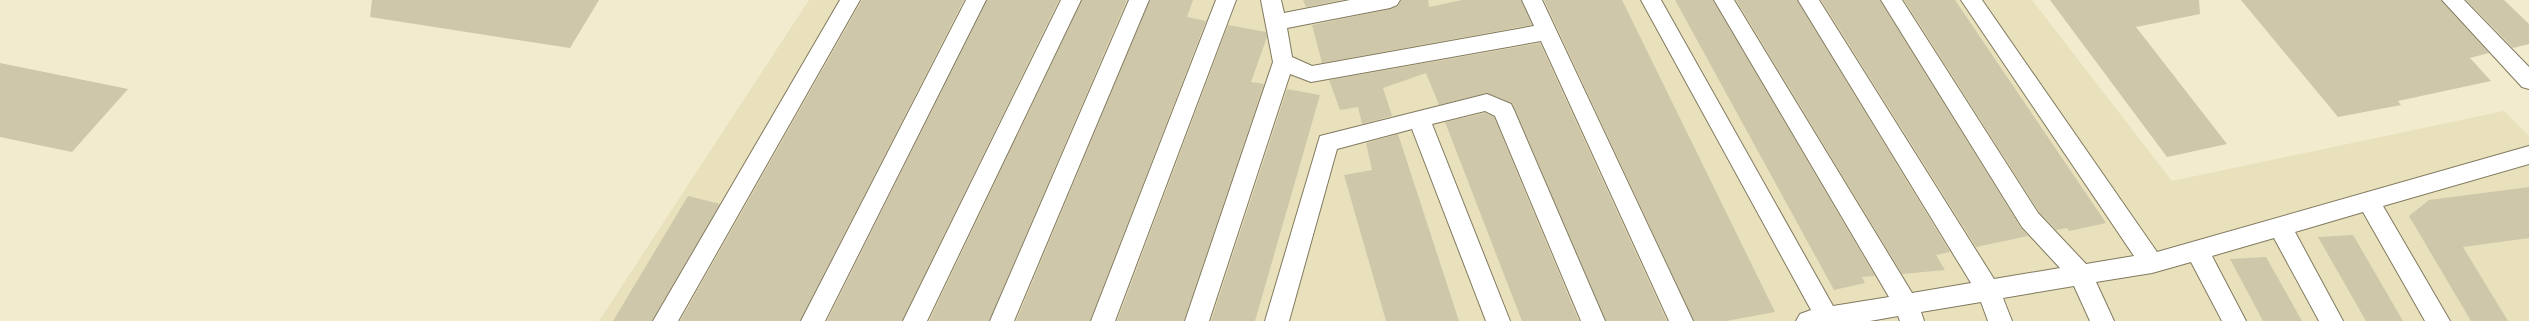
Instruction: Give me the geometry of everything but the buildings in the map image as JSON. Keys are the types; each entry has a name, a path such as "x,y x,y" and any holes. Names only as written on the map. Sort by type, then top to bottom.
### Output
{"lane":[{"path":"665,321 850,0"},
{"path":"813,321 976,0"},
{"path":"915,321 1071,0"},
{"path":"1002,321 1139,0"},
{"path":"1103,321 1226,0"},
{"path":"1197,321 1283,62 1271,0"},
{"path":"1275,22 1390,0"},
{"path":"1532,0 1681,321"},
{"path":"1651,0 1822,320 1909,313 1988,291 2152,263 2529,155"},
{"path":"1724,0 1909,313"},
{"path":"1808,0 1988,291 2000,321"},
{"path":"1891,0 2030,220 2081,275 2102,321"},
{"path":"1971,0 2152,263"},
{"path":"2452,0 2529,81"},
{"path":"1283,62 1311,74 1547,32"},
{"path":"1277,321 1328,142 1487,102 1503,110 1593,321"},
{"path":"1419,119 1498,321"},
{"path":"2368,201 2438,321"},
{"path":"2280,226 2331,321"},
{"path":"2197,250 2234,321"}],"shaded area":[{"path":"809,0 2032,0 2172,181 2504,111 2529,136 2529,321 599,321"}]}
